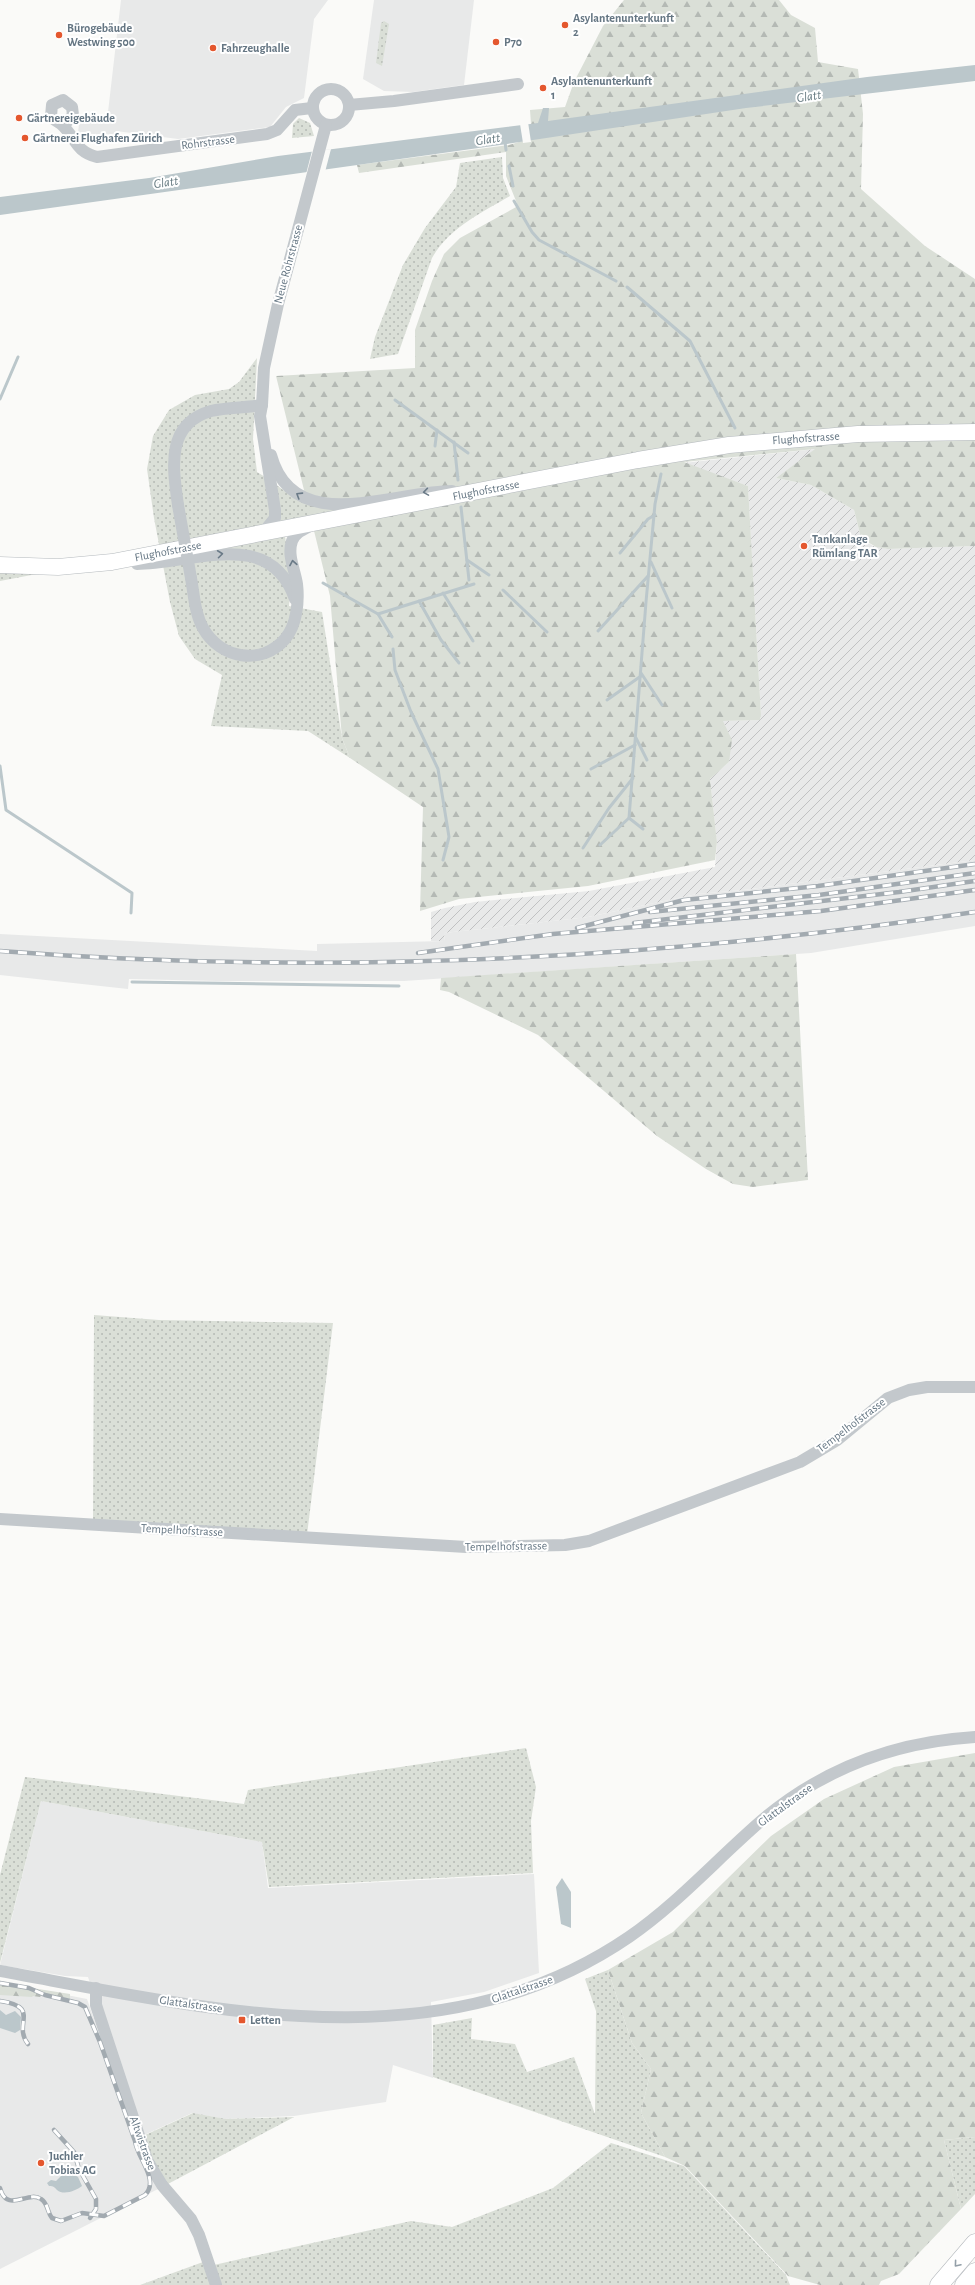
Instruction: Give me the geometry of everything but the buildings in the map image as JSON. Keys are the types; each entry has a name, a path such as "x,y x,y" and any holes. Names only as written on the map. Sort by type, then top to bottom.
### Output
{"highway":[{"path":"939,2285 975,2243"},
{"path":"964,2285 975,2272"}],"main road":[{"name":"Flughofstrasse","path":"0,565 58,567 112,562 638,460 758,442 888,433 975,432"}],"street":[{"path":"349,105 518,84"},
{"path":"329,89 342,93 349,105 348,115 341,123 325,130 315,117 312,108 317,95 329,89"},
{"name":"Rohrstrasse","path":"60,123 78,147 87,154 97,157 267,134 277,130 295,110 312,108"},
{"name":"Neue Rohrstrasse","path":"262,534 275,518 260,416 266,360 278,304 307,192 325,130"},
{"path":"262,405 210,411 198,417 187,426 179,437 173,457 178,505 197,610 202,627 218,646 237,655 258,655 270,651 281,643 294,624 297,584 291,550 292,541 299,531 315,523"},
{"name":"Neue Rohrstrasse","path":"262,405 273,462 292,491 311,501 332,505 345,505 433,491 479,492"},
{"path":"112,562 139,564 232,553 256,556 282,574 292,589 296,602"},
{"name":"Tempelhofstrasse","path":"0,1519 466,1547 565,1545 589,1541 800,1462 837,1440 888,1398 909,1390 927,1387 975,1387"},
{"name":"Glattalstrasse","path":"0,1972 243,2012 322,2018 409,2016 453,2009 496,1999 548,1981 575,1969 630,1936 681,1895 762,1820 810,1785 852,1763 893,1750 941,1740 975,1737"},
{"name":"Altwistrasse","path":"96,1988 96,2006 148,2160 162,2186 191,2219 199,2235 216,2285"}],"shaded area":[{"path":"121,0 328,0 314,19 304,98 286,107 270,127 178,139 116,131 115,140 80,136 78,133 80,115 99,118 108,112"},
{"path":"374,0 474,0 464,85 413,92 384,91 363,79"},
{"path":"816,449 776,478 811,485 854,510 861,538 873,546 888,549 975,546 975,860 743,890 697,894 588,917 444,933 445,941 431,941 431,912 445,908 475,902 589,891 715,867 717,842 710,779 729,762 723,721 760,720 761,715 748,486 683,463"},
{"path":"975,860 975,926 811,953 404,981 217,981 129,979 128,989 0,975 0,934 317,951 317,944 445,941 444,933 588,917 697,894 743,890"},
{"path":"41,1801 262,1842 268,1888 534,1874 539,1973 484,1992 431,2002 433,2078 393,2065 386,2102 294,2116 225,2119 192,2113 142,2136 88,1977 65,1976 0,1965"},
{"path":"0,1982 87,1999 141,2152 158,2189 0,2269"}],"green space":[{"path":"624,0 779,0 791,15 815,28 818,62 858,69 863,114 861,189 925,246 975,279 975,546 888,549 876,547 861,538 854,510 811,485 776,478 815,449 684,462 748,486 761,715 760,720 723,721 732,740 729,762 710,779 717,842 715,860 588,886 459,899 420,911 423,807 350,758 342,738 330,596 276,376 415,368 415,330 432,281 444,254 460,238 518,206 506,176 506,152 359,173 357,165 509,145 532,138 530,110 565,107 574,82 603,26"},
{"path":"384,21 389,24 382,66 376,63 381,23"},
{"path":"299,118 310,123 314,136 292,138 293,124"},
{"path":"502,157 503,178 510,196 466,222 439,247 432,258 398,354 370,359 375,337 403,265 425,228 456,187 460,163"},
{"path":"257,358 253,439 257,472 301,501 320,509 331,510 283,523 291,576 289,606 322,612 342,738 350,758 308,731 211,726 222,675 195,659 179,636 170,602 154,518 147,469 153,436 169,410 195,395 229,389 239,382"},
{"path":"0,572 42,573 0,581"},
{"path":"796,954 808,1180 753,1187 733,1184 706,1169 657,1136 538,1035 449,992 440,990 441,978"},
{"path":"94,1315 159,1320 333,1323 307,1535 93,1522"},
{"path":"526,1748 536,1787 531,1821 533,1873 269,1887 262,1842 41,1801 0,1963 0,1875 25,1777 244,1804 248,1790"},
{"path":"975,1753 975,2137 944,2140 961,2209 899,2274 881,2281 879,2285 820,2285 788,2276 685,2166 665,2157 641,2113 651,2069 632,2043 608,1970 673,1932 771,1836 824,1799 894,1767"},
{"path":"608,1970 632,2043 651,2069 641,2113 665,2157 433,2077 433,2025 472,2018 471,2039 515,2044 527,2072 574,2057 595,2114 596,2011 585,1979"},
{"path":"0,1983 70,1994 70,1999 43,1993 40,1997 0,1995"},
{"path":"193,2113 226,2119 294,2117 166,2185 154,2169 143,2136"},
{"path":"975,2137 975,2194 961,2209 944,2140"},
{"path":"611,2143 684,2166 786,2275 790,2285 140,2285 203,2262 205,2267 411,2221 452,2227 553,2188"}],"water":[{"name":"Glatt","path":"975,65 975,81 746,108 507,144 0,215 0,197 149,178 278,156 538,123 543,108 549,108 548,121 867,77"},
{"path":"562,1878 571,1892 571,1928 561,1924 556,1887"},
{"path":"0,2010 6,2015 15,2011 21,2017 20,2030 15,2033 0,2028"},
{"path":"71,2173 78,2177 82,2186 74,2191 60,2192 54,2187 49,2186 47,2183 51,2180 56,2181 61,2176"}],"pier":[{"path":"528,122 531,142 523,143 520,124"},
{"path":"331,149 325,172 306,174 312,151"}],"waterway":[{"name":"Glatt","path":"505,142 506,150"},
{"path":"509,166 513,186"},
{"path":"514,201 532,232 539,240 616,281"},
{"path":"627,287 690,341 735,428"},
{"path":"0,399 18,357"},
{"path":"395,400 468,453"},
{"path":"435,446 437,430"},
{"path":"454,442 458,480"},
{"path":"600,845 629,818 655,504 661,474"},
{"path":"461,507 469,580"},
{"path":"620,553 648,519 655,515"},
{"path":"467,560 489,575"},
{"path":"651,562 672,608"},
{"path":"598,631 648,576"},
{"path":"323,583 378,614 392,637"},
{"path":"378,614 474,584"},
{"path":"503,590 547,632"},
{"path":"443,593 473,641"},
{"path":"419,601 441,640 459,663"},
{"path":"393,649 395,670 411,712 438,769 449,837 443,860"},
{"path":"641,673 662,705"},
{"path":"607,700 641,676"},
{"path":"636,738 647,760"},
{"path":"591,769 635,745"},
{"path":"0,766 6,810 132,893 131,913"},
{"path":"583,848 609,808 633,778"},
{"path":"629,818 643,829"},
{"path":"132,982 399,986"}],"railway":[{"path":"577,928 684,900 818,886 975,864"},
{"path":"650,912 819,895 975,873"},
{"path":"634,923 899,892 975,881"},
{"path":"418,953 553,934 821,911 975,890"},
{"path":"0,951 122,958 244,962 367,962 489,959 611,952 732,942 975,912"},
{"path":"0,1983 29,1988 45,1995 78,2003 85,2007 100,2042 137,2148 149,2176 150,2183 149,2189 145,2195 104,2216 82,2213 61,2221 52,2218 45,2203 41,2199 30,2197 13,2201 3,2196 0,2188"},
{"path":"0,2001 20,2007 24,2017 24,2037 28,2044"},
{"path":"54,2130 74,2152 79,2169 96,2199 96,2209 90,2218"}],"place":[{"name":"Asylantenunterkunft 2","path":"565,25"},
{"name":"Bürogebäude Westwing 500","path":"59,35"},
{"name":"P70","path":"496,42"},
{"name":"Fahrzeughalle","path":"213,48"},
{"name":"Asylantenunterkunft 1","path":"543,88"},
{"name":"Gärtnereigebäude","path":"19,118"},
{"name":"Gärtnerei Flughafen Zürich","path":"25,138"},
{"name":"Tankanlage Rümlang TAR","path":"804,546"},
{"name":"Letten","path":"242,2020"},
{"name":"Juchler Tobias AG","path":"41,2163"}]}
